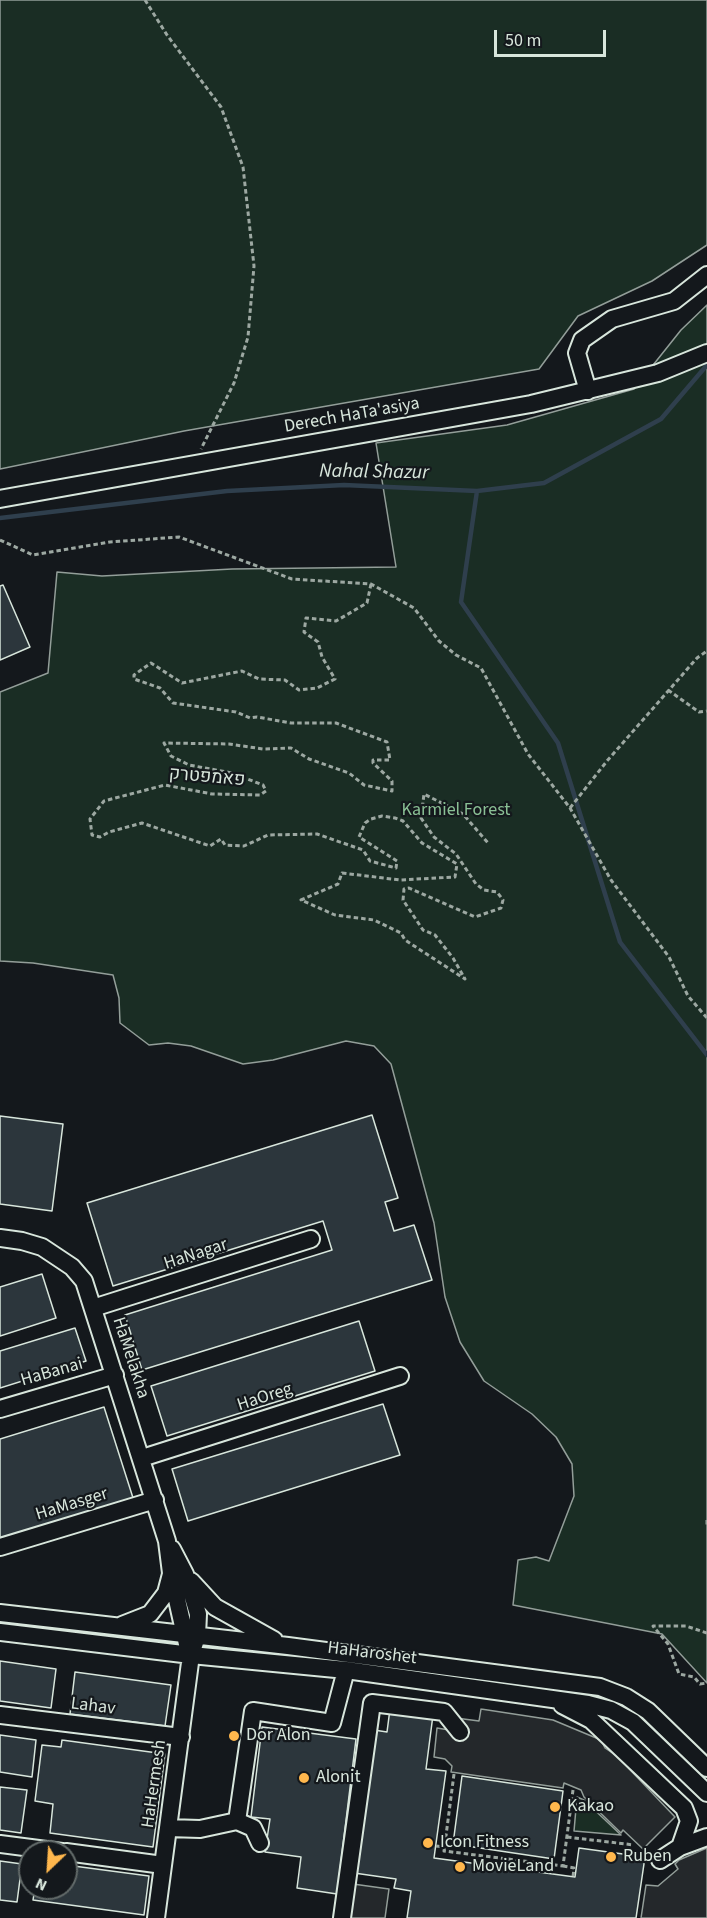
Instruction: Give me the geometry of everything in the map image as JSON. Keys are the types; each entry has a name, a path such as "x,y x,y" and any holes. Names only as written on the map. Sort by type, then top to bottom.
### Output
{"street":[{"path":"588,391 577,353 582,340 612,319 674,301 707,275"},
{"name":"Derech HaTa'asiya","path":"0,499 588,391 658,373 707,353"},
{"name":"HaMelakha","path":"0,1238 22,1241 58,1256 84,1281 178,1573 198,1614 191,1635 191,1655"},
{"name":"HaNagar","path":"93,1308 311,1239"},
{"name":"HaBanai","path":"0,1409 115,1375"},
{"name":"HaOreg","path":"142,1458 399,1376"},
{"name":"HaMasger","path":"0,1547 155,1500"},
{"path":"112,1626 128,1624 150,1614 178,1573 215,1607 255,1632 288,1646"},
{"name":"HaHaroshet","path":"0,1613 288,1646 600,1687 626,1697 648,1711 707,1768"},
{"name":"HaHaroshet","path":"0,1632 191,1655 346,1670 588,1704 628,1718 661,1746 707,1793"},
{"name":"HaHermesh","path":"156,1918 191,1655"},
{"path":"237,1821 253,1711 332,1723 346,1670"},
{"path":"551,1699 591,1720 684,1808 689,1821 680,1847"},
{"path":"342,1918 372,1703 444,1712 460,1732"},
{"name":"Lahav","path":"0,1715 181,1737"},
{"path":"168,1828 200,1829 237,1821 253,1828 260,1843"},
{"path":"660,1860 680,1847 707,1837"},
{"path":"0,1844 18,1846"},
{"path":"78,1854 163,1865"}],"path":[{"path":"145,0 167,35 221,107 243,167 254,266 248,337 234,383 193,464"},
{"path":"0,540 33,555 110,542 179,537 292,579 371,584 414,608 439,641 456,655 481,668 528,754 570,808 610,880 669,957 688,996 707,1018"},
{"name":"פאמפטרק","path":"371,584 367,603 336,621 306,618 304,632 318,642 322,657 335,679 317,688 299,690 285,680 259,679 242,671 182,683 151,663 134,675 134,680 160,688 173,703 236,712 250,718 257,717 291,723 336,723 387,742 390,760 373,760 373,763 392,782 392,791 364,785 349,773 309,759 291,748 263,749 230,744 164,743 171,756 189,765 231,773 263,785 266,791 260,795 212,794 165,785 104,801 90,819 92,835 100,837 109,832 142,824 210,846 220,839 225,845 244,846 268,835 317,834 363,850 370,861 396,868 397,861 359,837 365,823 371,819 382,816 404,821 431,849 457,864 455,877 400,880 342,873 338,884 301,900 335,915 374,920 401,933 405,940 465,979 453,958 435,935 423,930 403,900 404,889 409,888 475,917 501,908 503,900 497,892 484,890 477,884 456,854 434,837 421,819 424,794 463,814 488,843"},
{"path":"570,808 668,690 697,658 707,651"},
{"path":"668,690 699,712 707,711"},
{"path":"707,1520 707,1527"},
{"path":"707,1633 686,1626 653,1626 668,1644 680,1674 694,1677 700,1684 707,1683"},
{"path":"454,1774 444,1851 574,1868 573,1877"},
{"path":"563,1866 573,1790"},
{"path":"567,1837 634,1845"},
{"path":"436,1846 446,1847"},
{"path":"516,1869 518,1860"}],"green space":[{"path":"0,0 707,0 707,245 652,281 578,316 539,369 184,431 0,469"},
{"name":"Karmiel Forest","path":"707,305 707,1683 662,1634 513,1605 518,1560 536,1557 549,1561 574,1496 572,1464 556,1437 532,1414 484,1381 460,1342 445,1297 434,1223 391,1064 374,1046 346,1041 273,1060 243,1064 191,1046 168,1043 149,1045 120,1023 119,998 113,975 33,963 0,961 0,692 48,673 57,572 102,576 232,569 396,567 376,443 507,425 634,389 681,330"},
{"path":"577,1797 584,1800 621,1835 574,1831"}],"shaded area":[{"path":"481,1709 553,1720 601,1740 605,1748 617,1756 675,1817 643,1849 623,1830 621,1833 584,1797 581,1790 564,1783 563,1788 451,1772 452,1766 445,1759 434,1757 437,1728 449,1730 456,1718 479,1721"},
{"path":"707,1848 707,1918 641,1918 646,1885 658,1886 678,1869 675,1864 679,1860"},
{"path":"353,1884 389,1889 385,1918 349,1918"}],"building":[{"path":"3,585 30,647 0,660 0,586"},
{"path":"372,1115 398,1198 385,1202 394,1231 414,1225 432,1280 142,1370 125,1315 332,1250 323,1221 113,1286 87,1203"},
{"path":"0,1116 63,1124 52,1211 0,1204"},
{"path":"42,1274 56,1318 0,1336 0,1287"},
{"path":"359,1321 375,1371 167,1436 151,1386"},
{"path":"75,1328 86,1361 0,1388 0,1351"},
{"path":"383,1404 400,1455 188,1521 172,1469"},
{"path":"104,1407 134,1501 0,1543 0,1439"},
{"path":"0,1661 56,1669 51,1708 0,1701"},
{"path":"75,1672 171,1685 165,1726 70,1714"},
{"path":"390,1709 433,1715 426,1769 446,1771 434,1858 575,1877 579,1848 645,1857 636,1918 407,1918 411,1891 394,1888 396,1879 354,1873 374,1730 387,1732"},
{"name":"Alonit","path":"262,1727 356,1739 337,1894 297,1888 301,1857 265,1852 270,1819 251,1817"},
{"path":"0,1735 36,1740 32,1777 0,1772"},
{"path":"62,1740 165,1754 153,1847 50,1833 53,1804 35,1801 42,1745 61,1747"},
{"path":"462,1776 563,1791 554,1859 453,1844"},
{"path":"0,1787 27,1790 21,1833 0,1830"},
{"path":"0,1861 18,1863 17,1902 0,1900"},
{"path":"78,1867 149,1876 144,1915 33,1900 78,1900"}],"waterway":[{"name":"Nahal Shazur","path":"0,518 227,491 344,485 477,491 544,483 661,419 707,365"},
{"path":"477,491 461,602 558,743 620,942 707,1055"}],"place":[{"name":"Dor Alon","path":"234,1736"},
{"name":"Alonit","path":"304,1778"},
{"name":"Kakao","path":"555,1807"},
{"name":"Icon Fitness","path":"428,1843"},
{"name":"Ruben","path":"611,1857"},
{"name":"MovieLand","path":"460,1867"}]}
